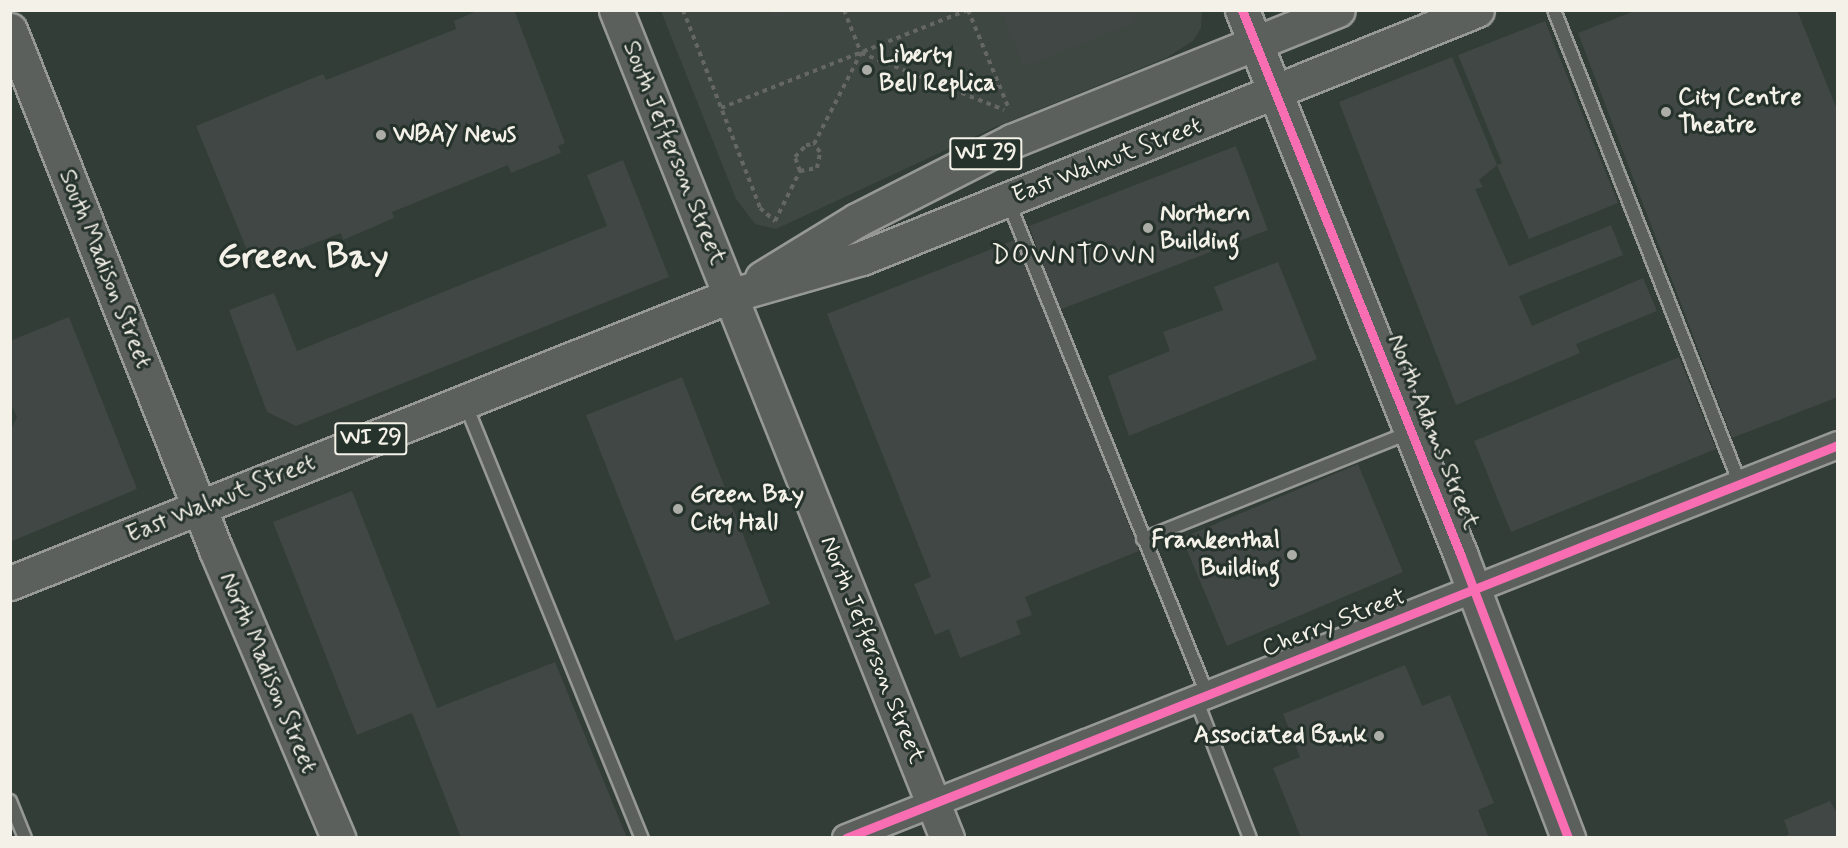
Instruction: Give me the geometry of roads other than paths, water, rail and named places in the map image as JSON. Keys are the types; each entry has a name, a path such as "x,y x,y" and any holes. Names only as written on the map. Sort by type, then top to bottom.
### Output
{"main road":[{"name":"South Jefferson Street","path":"616,10 732,296"},
{"name":"North Adams Street","path":"1242,10 1474,589 1568,837"},
{"name":"East Walnut Street","path":"732,296 857,220 1012,141 1338,10"},
{"name":"East Walnut Street","path":"10,583 732,296 821,273 1008,200 1276,94 1477,10"},
{"name":"South Madison Street","path":"10,30 199,508"},
{"name":"North Jefferson Street","path":"732,296 947,837"},
{"name":"North Madison Street","path":"199,508 338,837"}],"street":[{"name":"Cherry Street","path":"846,837 1838,445"}],"lane":[{"path":"1554,10 1740,484"},
{"path":"1008,200 1143,539 1202,696 1250,837"},
{"path":"465,402 642,837"},
{"path":"1143,539 1412,432"},
{"path":"10,801 25,837"}],"place":[{"name":"Liberty Bell Replica","path":"867,70"},
{"name":"City Centre Theatre","path":"1666,112"},
{"name":"WBAY News","path":"381,135"},
{"name":"Northern Building","path":"1148,228"},
{"name":"Green Bay City Hall","path":"678,509"},
{"name":"Frankenthal Building","path":"1292,555"},
{"name":"Associated Bank","path":"1379,736"}],"district":[{"name":"DOWNTOWN","path":"1074,256"},
{"name":"Green Bay","path":"303,258"}]}
